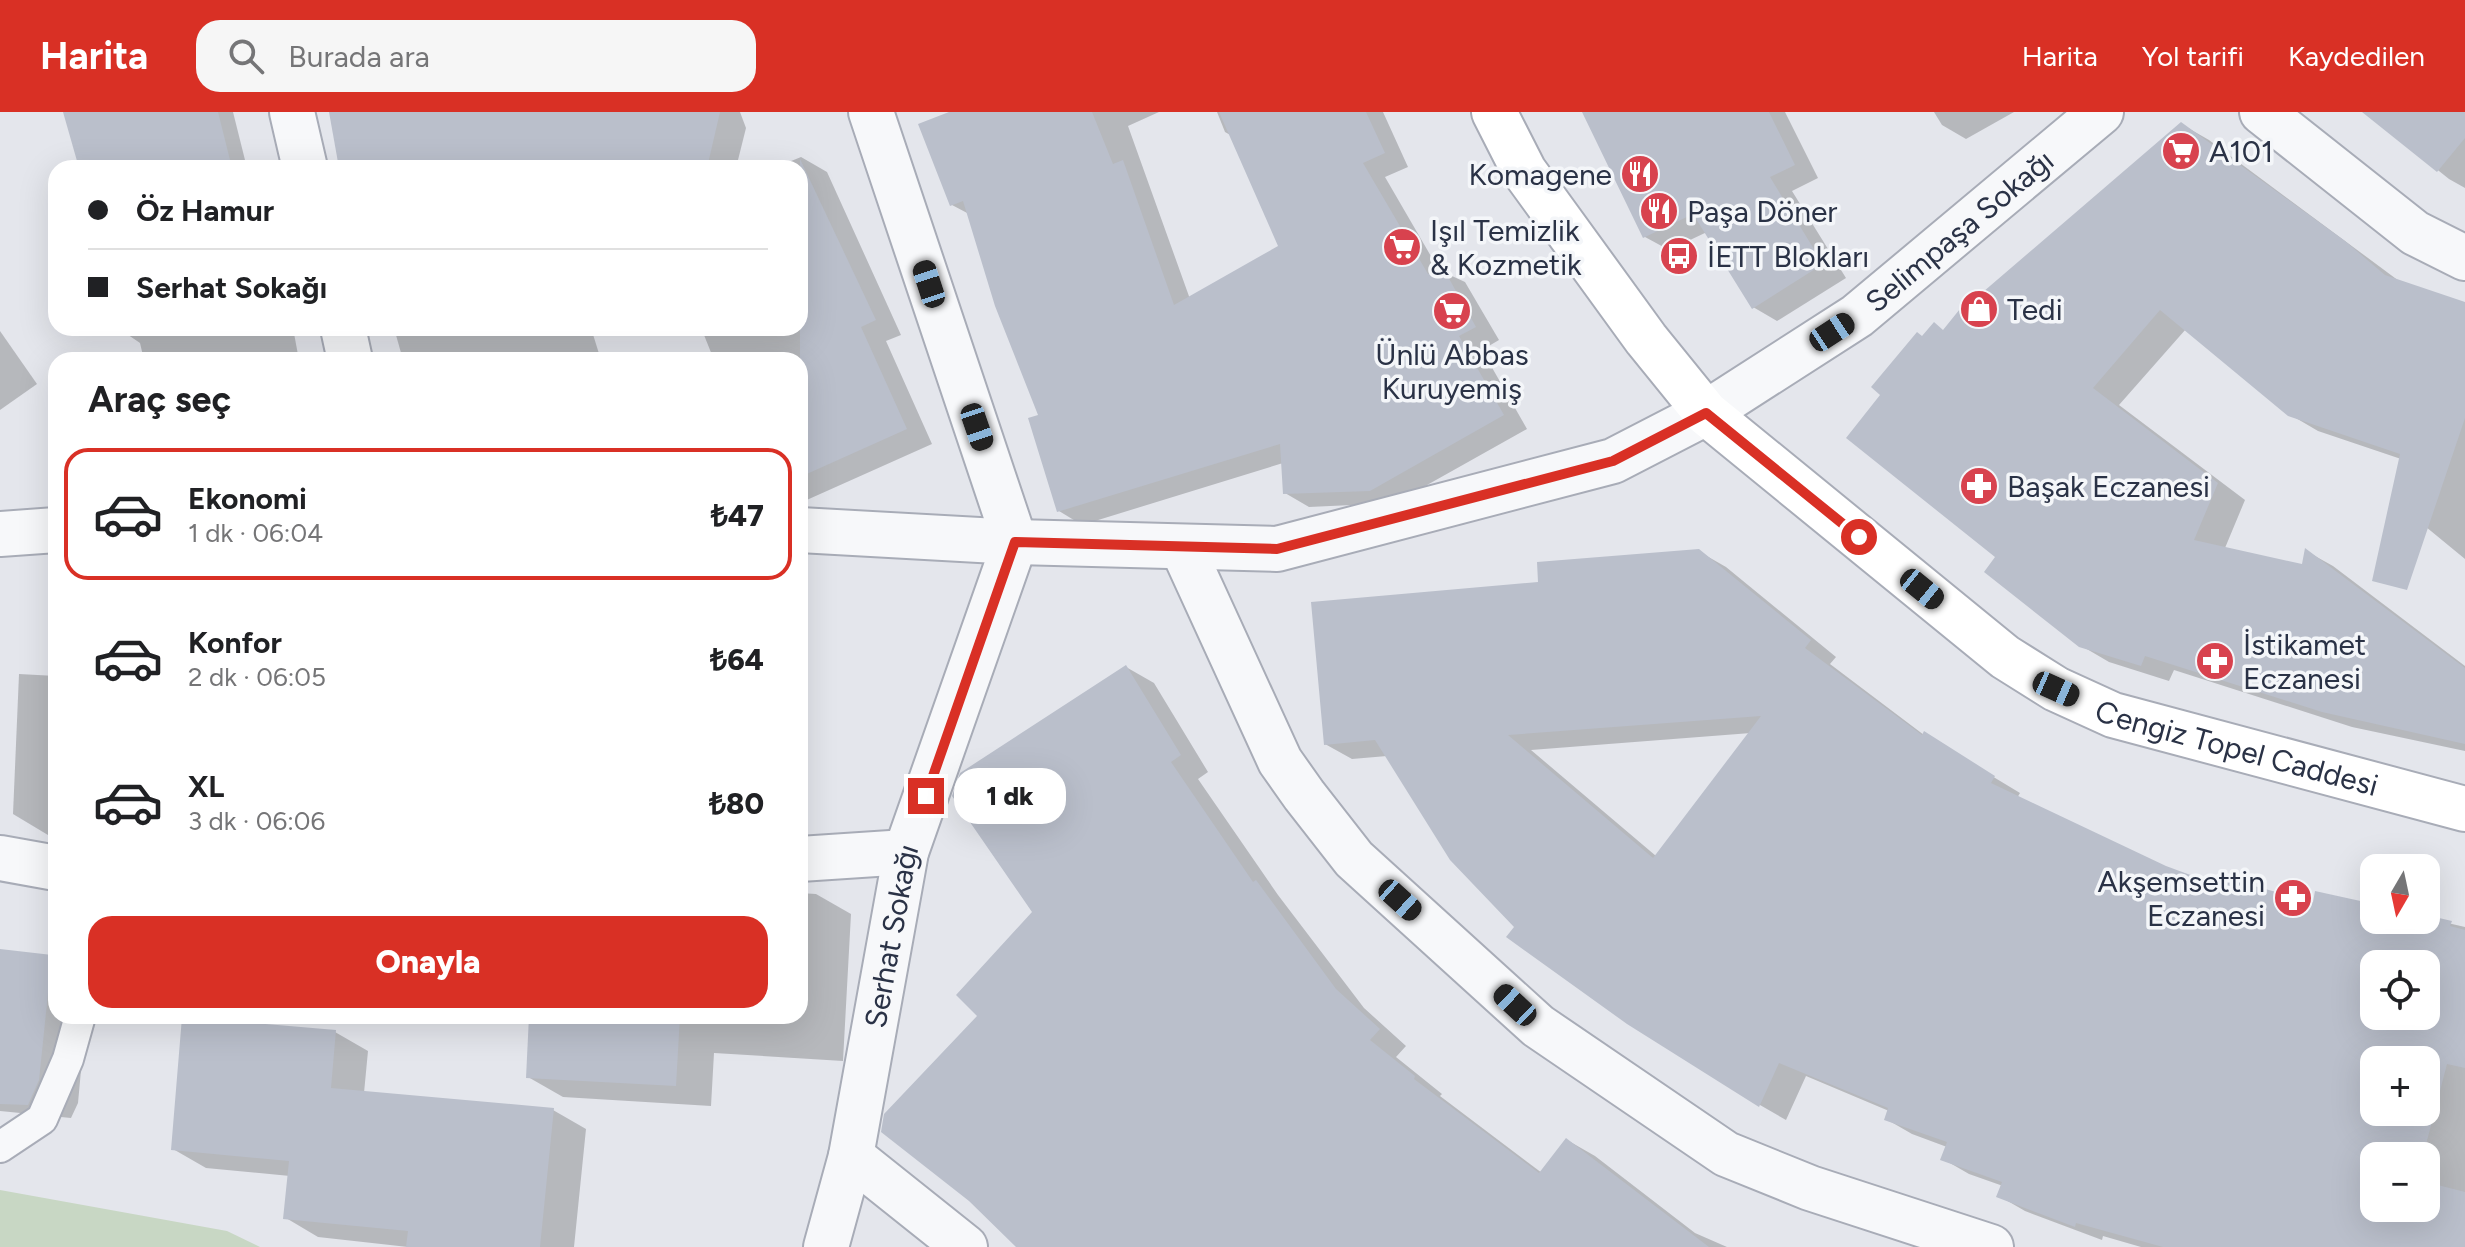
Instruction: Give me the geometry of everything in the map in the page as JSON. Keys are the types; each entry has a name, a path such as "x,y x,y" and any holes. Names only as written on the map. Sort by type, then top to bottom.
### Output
{"main road":[{"name":"Cengiz Topel Caddesi","path":"1494,112 1524,171 1646,339 1706,413 2005,657 2056,689 2113,715 2465,809"}],"street":[{"path":"292,112 303,160"},
{"path":"871,112 1015,542"},
{"name":"Selimpaşa Sokağı","path":"808,530 1015,542 1277,549 1613,461 1706,413 1857,316 2101,112"},
{"path":"2262,112 2415,233 2465,258"},
{"path":"0,534 48,531"},
{"name":"Serhat Sokağı","path":"826,1247 851,1156 906,852 1015,542"},
{"path":"1182,547 1280,761 1304,795 1354,859 1538,1026 1726,1154 1810,1188 1991,1247"},
{"path":"808,858 906,852"},
{"path":"0,858 48,867"},
{"path":"851,1156 965,1247"}],"lane":[{"path":"0,1147 42,1119 68,1059 78,1024"}],"green space":[{"path":"0,1190 227,1231 260,1247 0,1247"}],"building":[{"path":"63,112 218,112 230,160 77,160"},
{"path":"329,112 720,112 709,160 338,160"},
{"path":"949,112 1092,112 1113,164 1123,160 1174,305 1278,246 1219,112 1366,112 1385,153 1363,163 1428,274 1442,266 1476,327 1459,336 1504,415 1370,491 1283,494 1280,444 1057,512 1028,418 1038,415 995,306 963,201 950,206 918,124"},
{"path":"1582,112 1769,112 1795,165 1770,177 1823,264 1752,309 1693,214 1643,238"},
{"path":"2362,112 2465,112 2465,138 2437,172"},
{"path":"2181,122 2345,241 2385,275 2465,302 2465,418 2407,590 2372,581 2400,454 2288,416 2160,310 2093,388 2218,483 2194,540 2302,564 2305,548 2465,668 2465,744 2322,712 2145,656 2141,666 2079,647 1984,572 1995,557 1846,438 1880,395 1871,387 1917,332 1922,336 1934,322 1943,330 1972,294 1976,298"},
{"path":"808,176 876,320 861,327 907,429 808,473 808,352 800,352 800,336 808,336"},
{"path":"1699,549 1811,640 1805,648 1922,735 1924,731 1995,776 1991,783 2166,866 2223,887 2225,878 2313,902 2315,891 2360,901 2360,934 2440,934 2440,918 2452,921 2450,926 2465,930 2465,1068 2447,1064 2440,1091 2440,1046 2360,1046 2360,1126 2431,1126 2427,1142 2360,1142 2360,1222 2440,1222 2440,1186 2465,1192 2465,1247 2163,1247 2076,1223 2075,1227 1996,1197 2002,1182 1940,1160 1947,1142 1884,1120 1888,1108 1779,1063 1759,1107 1627,1024 1506,937 1514,927 1450,860 1375,740 1324,745 1311,602 1538,582 1537,562","holes":["1761,716 1653,858 1508,735"]},
{"path":"1126,665 1181,755 1171,762 1253,882 1256,880 1336,989 1380,1029 1370,1040 1415,1076 1414,1079 1539,1173 1566,1138 1709,1247 1016,1247 969,1201 881,1132 884,1114 977,1016 956,995 1032,912 952,796 960,773"},
{"path":"0,949 48,955 48,993 39,1080 28,1105 0,1104"},
{"path":"181,1024 265,1024 336,1030 331,1088 554,1108 540,1247 406,1247 408,1231 283,1219 289,1161 171,1150"},
{"path":"529,1024 680,1024 676,1086 526,1078"}],"place":[{"name":"A101","path":"2181,151"},
{"name":"Komagene","path":"1640,174"},
{"name":"Paşa Döner","path":"1659,211"},
{"name":"Işıl Temizlik & Kozmetik","path":"1402,247"},
{"name":"İETT Blokları","path":"1679,256"},
{"name":"Tedi","path":"1979,309"},
{"name":"Ünlü Abbas Kuruyemiş","path":"1452,311"},
{"name":"Başak Eczanesi","path":"1979,486"},
{"name":"İstikamet Eczanesi","path":"2215,661"},
{"name":"Akşemsettin Eczanesi","path":"2293,898"}],"route":[{"path":"926,796 1015,542 1277,549 1613,461 1706,413 1859,537"}]}
